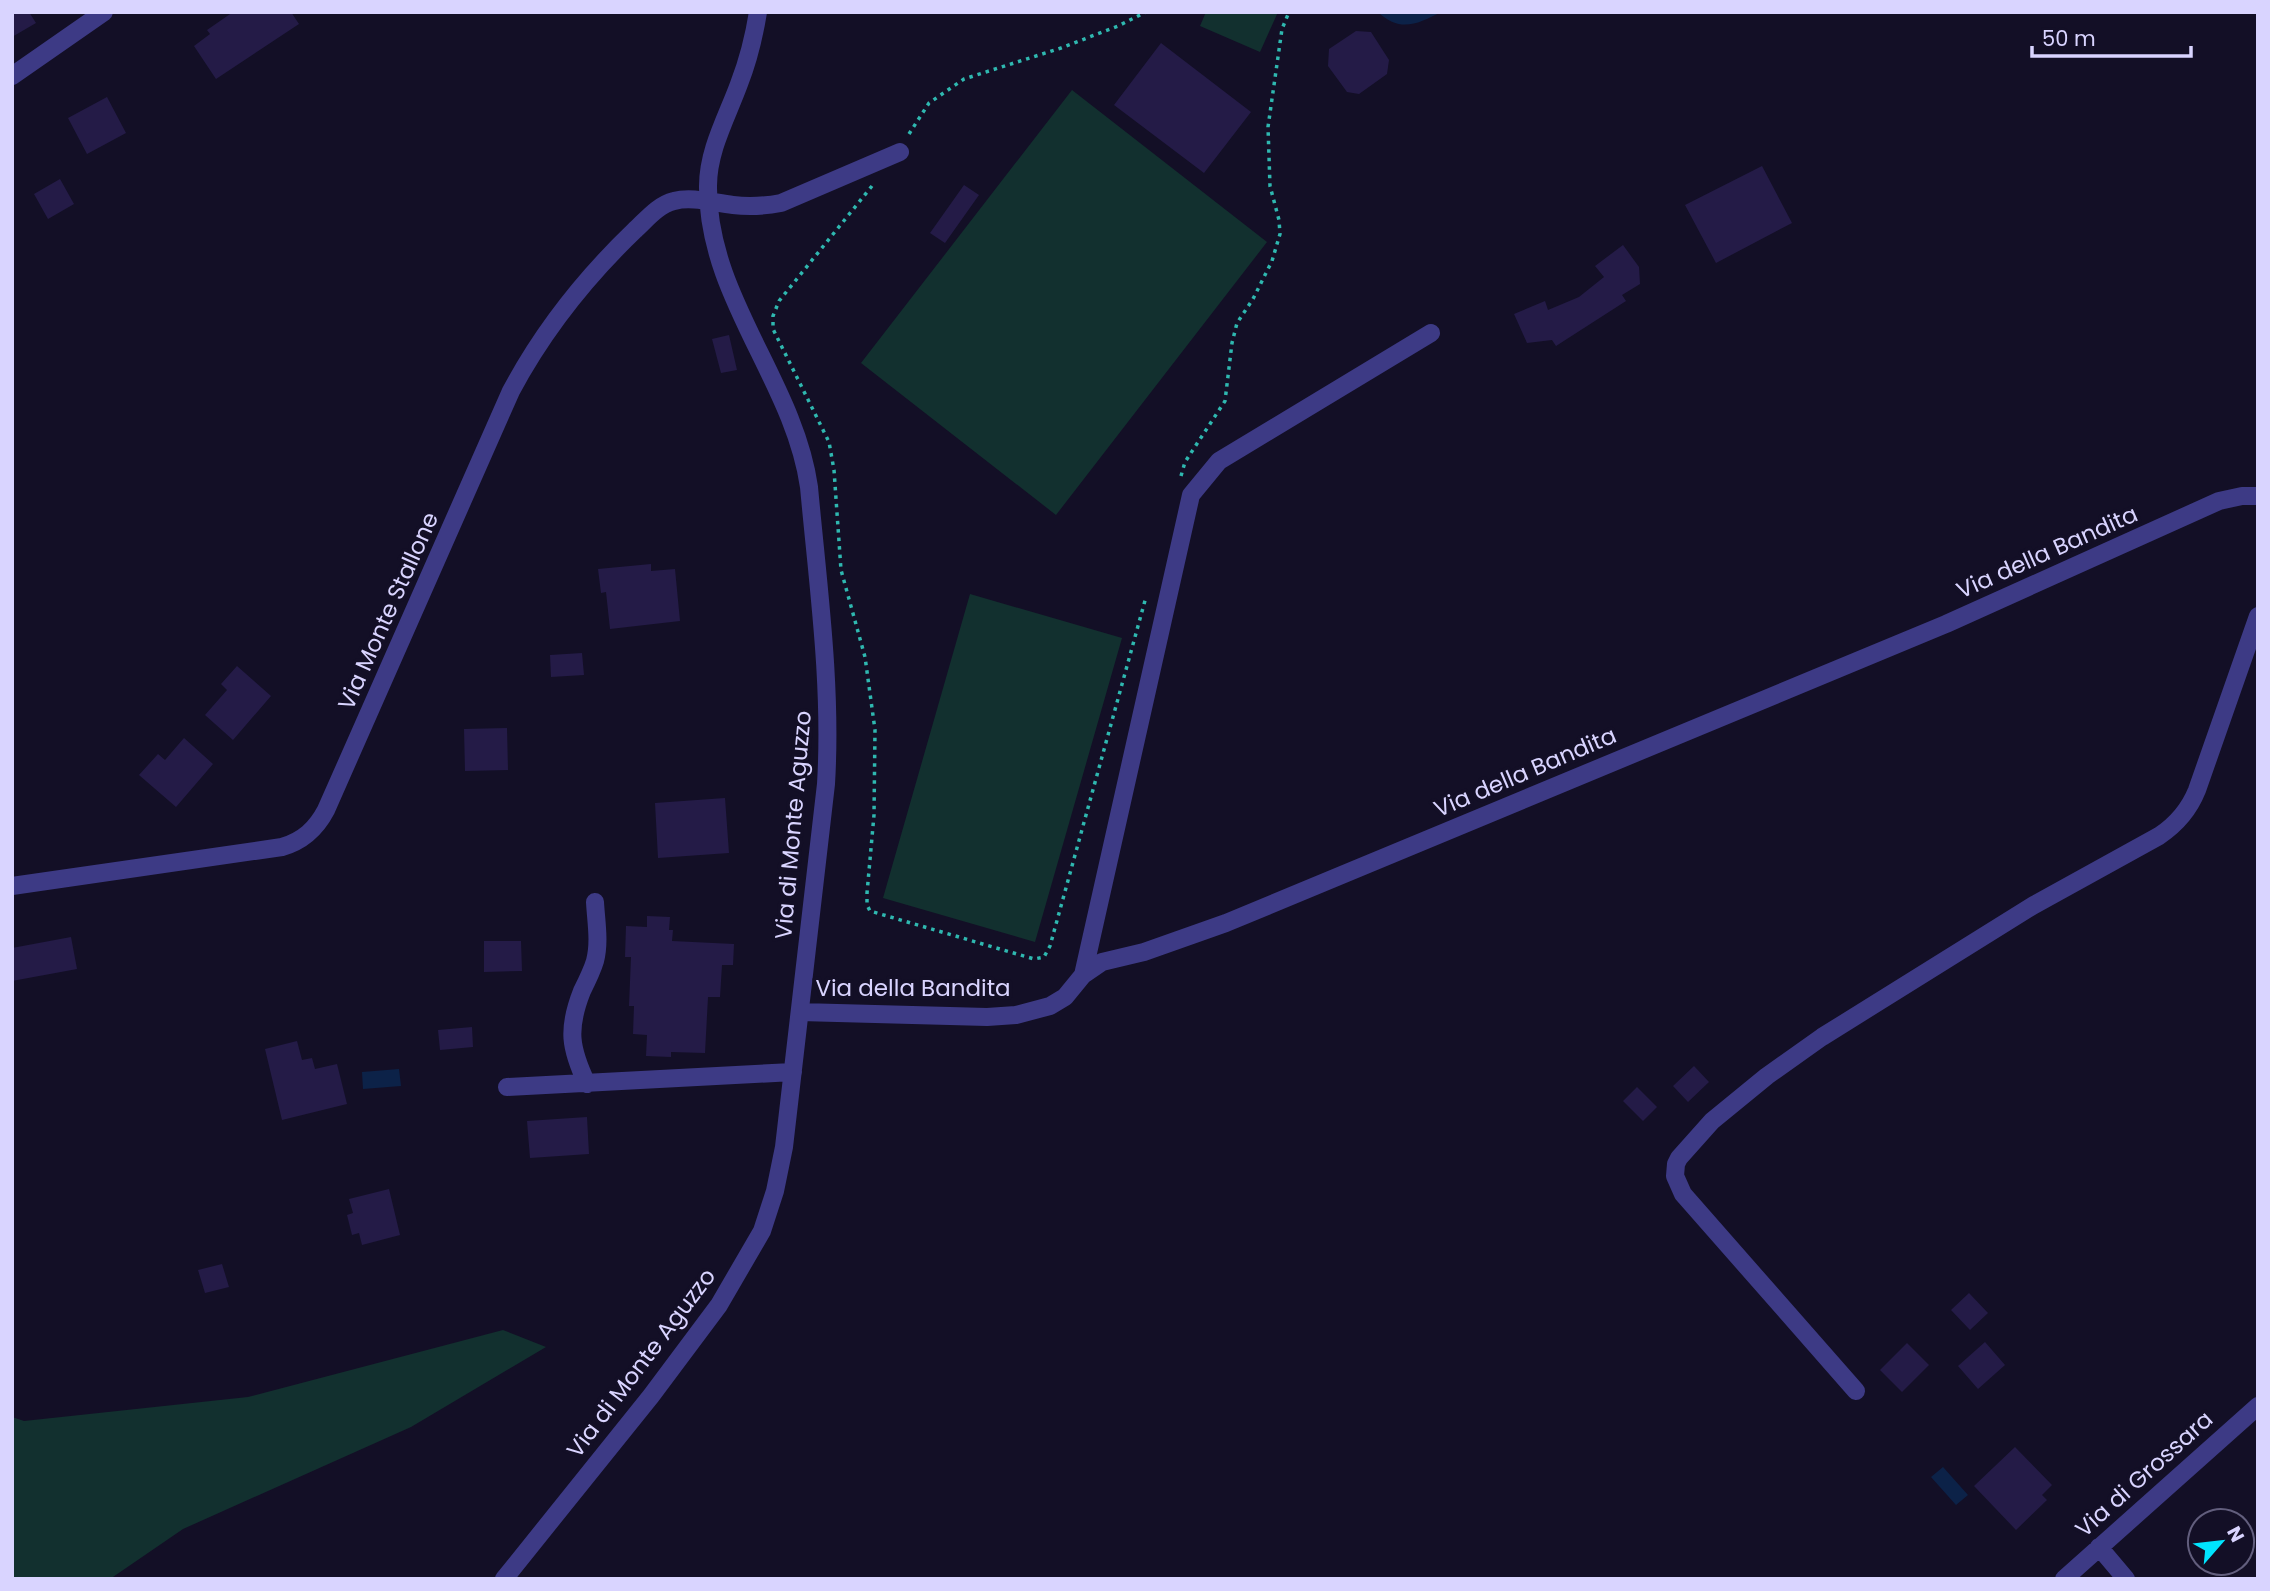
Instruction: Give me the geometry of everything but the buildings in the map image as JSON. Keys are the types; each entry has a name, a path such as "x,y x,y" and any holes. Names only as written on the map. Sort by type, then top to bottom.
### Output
{"street":[{"path":"12,76 104,12"},
{"name":"Via di Monte Aguzzo","path":"504,1579 707,1322 757,1243 779,1176 822,825 828,730 809,487 804,461 795,430 725,279 714,240 708,202 710,165 716,141 750,52 758,12"},
{"name":"Via Monte Stallone","path":"12,886 282,847 300,840 313,830 326,810 511,391 534,352 584,285 652,214 677,200 750,206 781,203 900,152"},
{"path":"1083,975 1191,495 1219,461 1431,333"},
{"name":"Via della Bandita","path":"800,1012 987,1017 1016,1015 1050,1006 1072,990 1083,975 1102,962 1144,952 1226,923 1933,629 2219,501 2258,496"},
{"path":"1856,1391 1683,1194 1675,1176 1676,1164 1698,1136 1730,1105 1803,1049 2042,900 2159,836 2175,824 2190,805 2197,790 2258,616"},
{"path":"587,1084 574,1055 571,1034 576,1009 595,959 595,902"},
{"path":"507,1087 793,1072"},
{"name":"Via di Grossara","path":"2064,1579 2258,1406"},
{"path":"2099,1547 2126,1579"}],"path":[{"path":"900,152 918,117 929,103 964,79 1061,48 1146,12"},
{"path":"1178,484 1185,462 1225,401 1237,323 1253,299 1272,261 1280,234 1270,186 1268,127 1282,29 1289,12"},
{"path":"874,184 779,301 772,316 773,329 829,442 834,470 841,570 865,657 875,730 874,815 867,893 870,911 1034,958 1044,957 1050,946 1149,588"}],"green space":[{"path":"1206,12 1278,12 1260,52 1200,26"},
{"path":"1072,90 1267,242 1056,515 861,363"},
{"path":"970,594 1122,638 1035,942 883,898"},
{"path":"503,1330 546,1347 411,1427 183,1529 110,1579 12,1579 12,1417 24,1421 248,1397"}],"water":[{"path":"1378,12 1441,12 1417,23 1402,24 1386,19"},
{"path":"399,1069 401,1086 363,1089 362,1072"},
{"path":"1943,1467 1968,1495 1956,1505 1931,1477"}]}
